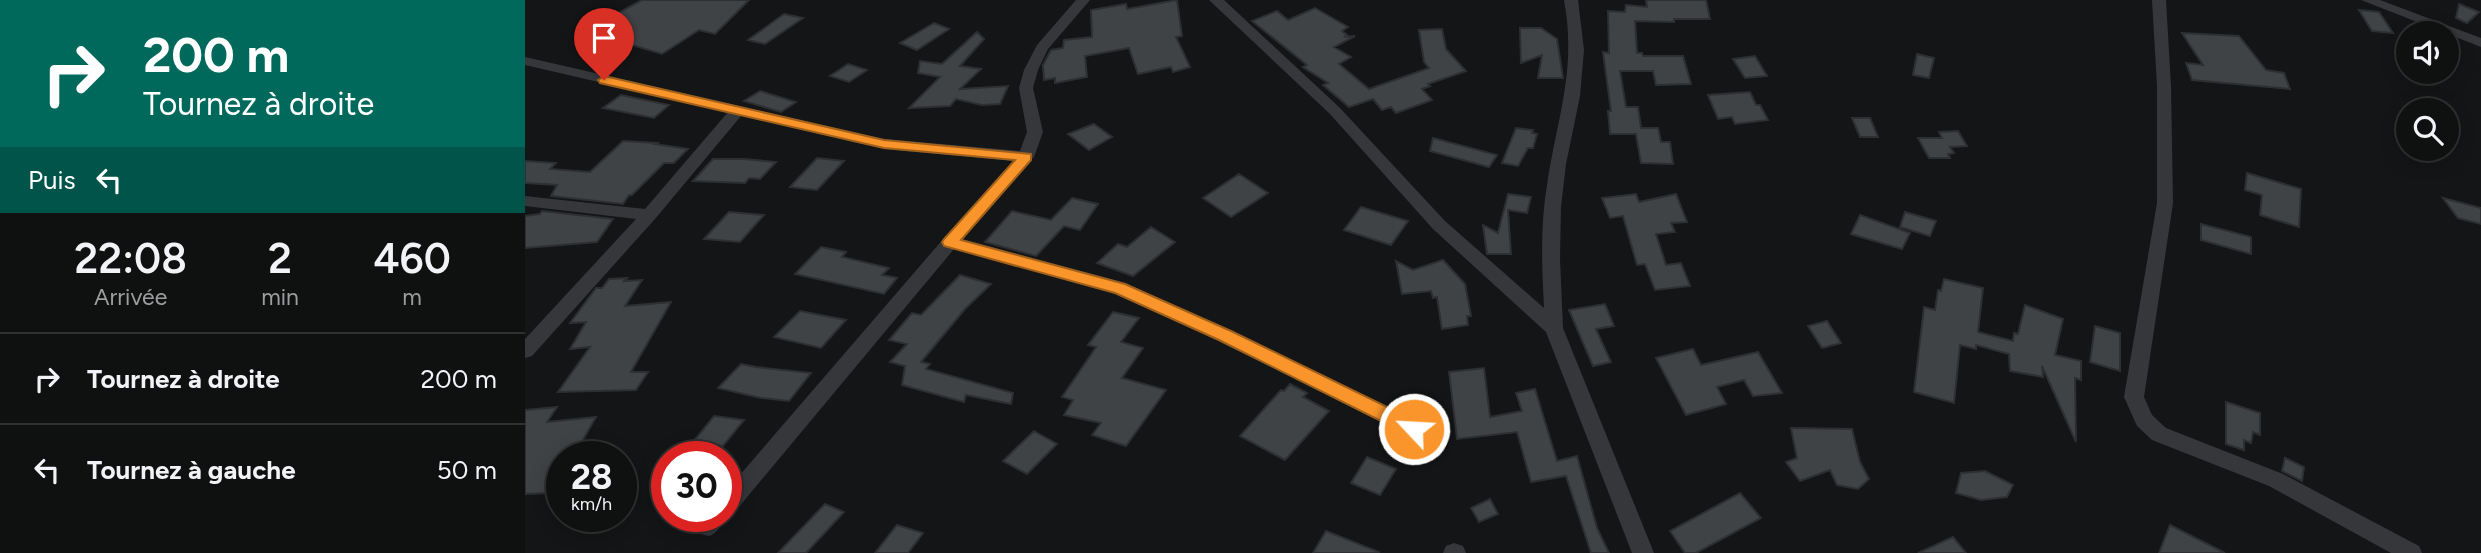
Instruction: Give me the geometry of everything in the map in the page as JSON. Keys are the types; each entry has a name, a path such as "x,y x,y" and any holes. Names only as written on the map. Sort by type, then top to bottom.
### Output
{"street":[{"path":"742,488 950,242 1026,157 1035,132 1026,88 1031,70 1042,47 1083,0"},
{"path":"1216,0 1335,111 1440,225 1554,328"},
{"path":"1571,0 1579,42 1574,96 1555,188 1551,280 1554,328 1643,553"},
{"path":"2159,0 2166,141 2165,203 2134,397 2137,409 2159,434 2276,480 2411,553"},
{"path":"2368,0 2481,43"},
{"path":"525,61 736,112 884,144 1026,157"},
{"path":"525,351 649,215 736,112"},
{"path":"525,201 649,215"},
{"path":"950,242 1120,288 1225,336 1414,429"}],"building":[{"path":"642,0 749,0 715,34 699,30 662,54 592,33 613,20 607,19"},
{"path":"1177,0 1182,36 1176,37 1190,67 1173,72 1171,67 1138,74 1129,48 1085,56 1087,77 1055,83 1055,78 1044,80 1043,65 1051,50 1063,48 1064,40 1092,37 1091,10 1126,4 1127,9"},
{"path":"1646,0 1706,0 1710,19 1635,21 1637,53 1642,53 1643,56 1683,56 1691,84 1656,85 1653,71 1620,71 1626,107 1638,107 1641,128 1658,128 1661,142 1670,142 1673,164 1641,163 1636,134 1610,134 1608,111 1611,111 1603,52 1609,53 1608,11 1625,12 1626,5 1647,7"},
{"path":"2459,4 2479,12 2467,23 2456,18"},
{"path":"1315,8 1348,27 1342,31 1347,35 1344,37 1355,36 1334,47 1351,57 1339,64 1369,89 1429,68 1424,62 1419,30 1442,29 1446,49 1466,71 1428,84 1430,86 1422,89 1432,100 1396,113 1391,107 1382,110 1373,99 1349,107 1323,85 1328,83 1303,67 1307,65 1252,21 1277,11 1288,20"},
{"path":"2359,10 2379,12 2393,33 2372,31"},
{"path":"784,14 803,18 765,44 748,40"},
{"path":"934,23 949,29 917,50 900,43"},
{"path":"1520,28 1541,28 1557,39 1563,78 1538,78 1542,55 1521,63"},
{"path":"977,32 984,39 960,66 981,69 960,89 1008,86 1000,104 982,105 956,99 950,106 909,108 940,77 918,73 920,61 942,64"},
{"path":"2182,33 2239,36 2266,70 2284,73 2290,89 2192,80 2186,63 2203,65"},
{"path":"1917,54 1934,58 1929,78 1913,75"},
{"path":"1755,56 1767,76 1745,78 1733,59"},
{"path":"848,64 867,70 849,82 830,76"},
{"path":"760,91 796,102 781,112 744,101"},
{"path":"1750,92 1768,120 1735,124 1732,117 1718,119 1708,95"},
{"path":"621,95 669,105 654,118 603,108"},
{"path":"1852,118 1870,118 1878,137 1860,137"},
{"path":"1094,124 1112,137 1089,150 1068,134"},
{"path":"1516,128 1533,130 1532,133 1537,134 1533,148 1528,148 1518,166 1502,163"},
{"path":"1958,131 1967,146 1950,147 1954,153 1948,154 1950,158 1929,158 1918,138 1942,138 1939,132"},
{"path":"1433,138 1497,155 1489,167 1430,151"},
{"path":"623,141 657,143 655,144 688,149 674,163 664,163 629,195 623,204 551,196 557,185 525,183 525,161 556,163 550,169 590,172"},
{"path":"817,158 844,161 817,190 790,187"},
{"path":"713,159 776,162 760,179 749,178 745,183 693,181"},
{"path":"2247,173 2301,189 2299,227 2260,215 2262,195 2245,190"},
{"path":"1239,174 1268,193 1231,217 1203,198"},
{"path":"1508,194 1531,197 1527,213 1508,210 1511,254 1487,254 1483,225 1498,233"},
{"path":"1636,194 1639,202 1676,194 1687,222 1671,223 1675,232 1656,234 1666,265 1681,263 1690,286 1655,290 1645,264 1637,265 1623,216 1610,218 1602,198"},
{"path":"1072,198 1098,204 1080,230 1064,226 1036,256 985,242 1012,211 1051,220"},
{"path":"2443,198 2481,208 2481,224 2458,218"},
{"path":"1361,207 1408,221 1391,245 1344,230"},
{"path":"542,211 613,219 597,242 525,248 525,216 540,214"},
{"path":"729,212 764,215 740,242 704,239"},
{"path":"1905,212 1936,221 1930,236 1900,227"},
{"path":"1860,215 1910,233 1902,249 1851,234"},
{"path":"2201,224 2251,237 2251,254 2201,240"},
{"path":"1151,227 1175,242 1133,276 1097,263 1118,244 1127,247"},
{"path":"821,247 846,252 842,257 889,268 882,275 897,278 884,294 795,274"},
{"path":"1443,260 1465,284 1471,316 1467,316 1468,325 1442,329 1437,297 1433,298 1431,291 1402,294 1396,261 1413,270"},
{"path":"960,275 991,284 965,309 921,362 930,364 926,369 1013,393 1011,404 966,395 964,402 902,385 905,366 890,362 907,344 889,340 912,313 921,315"},
{"path":"627,278 624,281 642,280 625,306 671,302 631,372 648,372 636,390 558,392 590,347 570,349 586,322 570,323 596,288 602,288 609,279"},
{"path":"1944,279 1983,288 1978,332 2013,341 2014,333 2018,334 2025,305 2063,319 2055,355 2081,361 2081,380 2075,378 2076,442 2042,366 2043,377 2010,371 2009,354 1976,345 1976,349 1960,345 1954,403 1914,392 1924,307 1935,310 1938,290 1941,291"},
{"path":"1605,304 1614,326 1596,329 1611,362 1593,366 1569,310"},
{"path":"800,311 846,320 821,348 774,337"},
{"path":"1113,312 1139,318 1121,342 1143,348 1122,378 1166,390 1126,446 1092,435 1101,423 1064,415 1073,400 1062,397 1096,347 1088,345"},
{"path":"1827,321 1841,343 1822,348 1808,326"},
{"path":"2095,326 2120,333 2120,371 2090,362"},
{"path":"1693,349 1701,365 1758,352 1782,393 1753,396 1744,380 1717,387 1726,404 1686,415 1656,358"},
{"path":"741,364 811,373 789,401 718,388"},
{"path":"1484,368 1490,417 1522,411 1516,393 1535,389 1557,461 1577,456 1597,528 1609,553 1591,553 1566,476 1531,482 1517,432 1457,439 1449,372"},
{"path":"1290,384 1307,393 1303,397 1329,411 1285,460 1240,436 1281,390 1284,391"},
{"path":"2226,402 2260,413 2260,435 2253,432 2251,443 2244,440 2244,450 2226,444"},
{"path":"557,407 547,422 596,417 582,441 546,441 546,493 525,494 525,410"},
{"path":"714,416 744,420 727,441 694,441"},
{"path":"1791,428 1852,429 1860,462 1869,479 1858,489 1837,485 1830,470 1800,481 1786,462 1797,458"},
{"path":"1034,431 1057,444 1027,474 1003,461"},
{"path":"1367,457 1396,469 1380,495 1351,483"},
{"path":"2285,458 2304,467 2302,481 2282,471"},
{"path":"1985,471 2013,485 2007,497 1981,500 1956,493 1961,473"},
{"path":"1740,493 1761,518 1696,553 1685,553 1670,531"},
{"path":"1490,499 1498,514 1479,522 1471,508"},
{"path":"825,504 844,512 806,553 778,553"},
{"path":"897,525 923,533 908,553 875,553"},
{"path":"2170,525 2225,553 2159,553"},
{"path":"1326,531 1379,552 1313,553"},
{"path":"1953,537 1966,553 1918,553"}],"route":[{"path":"604,80 884,144 1026,157 950,242 1120,288 1225,336 1414,429"}]}
